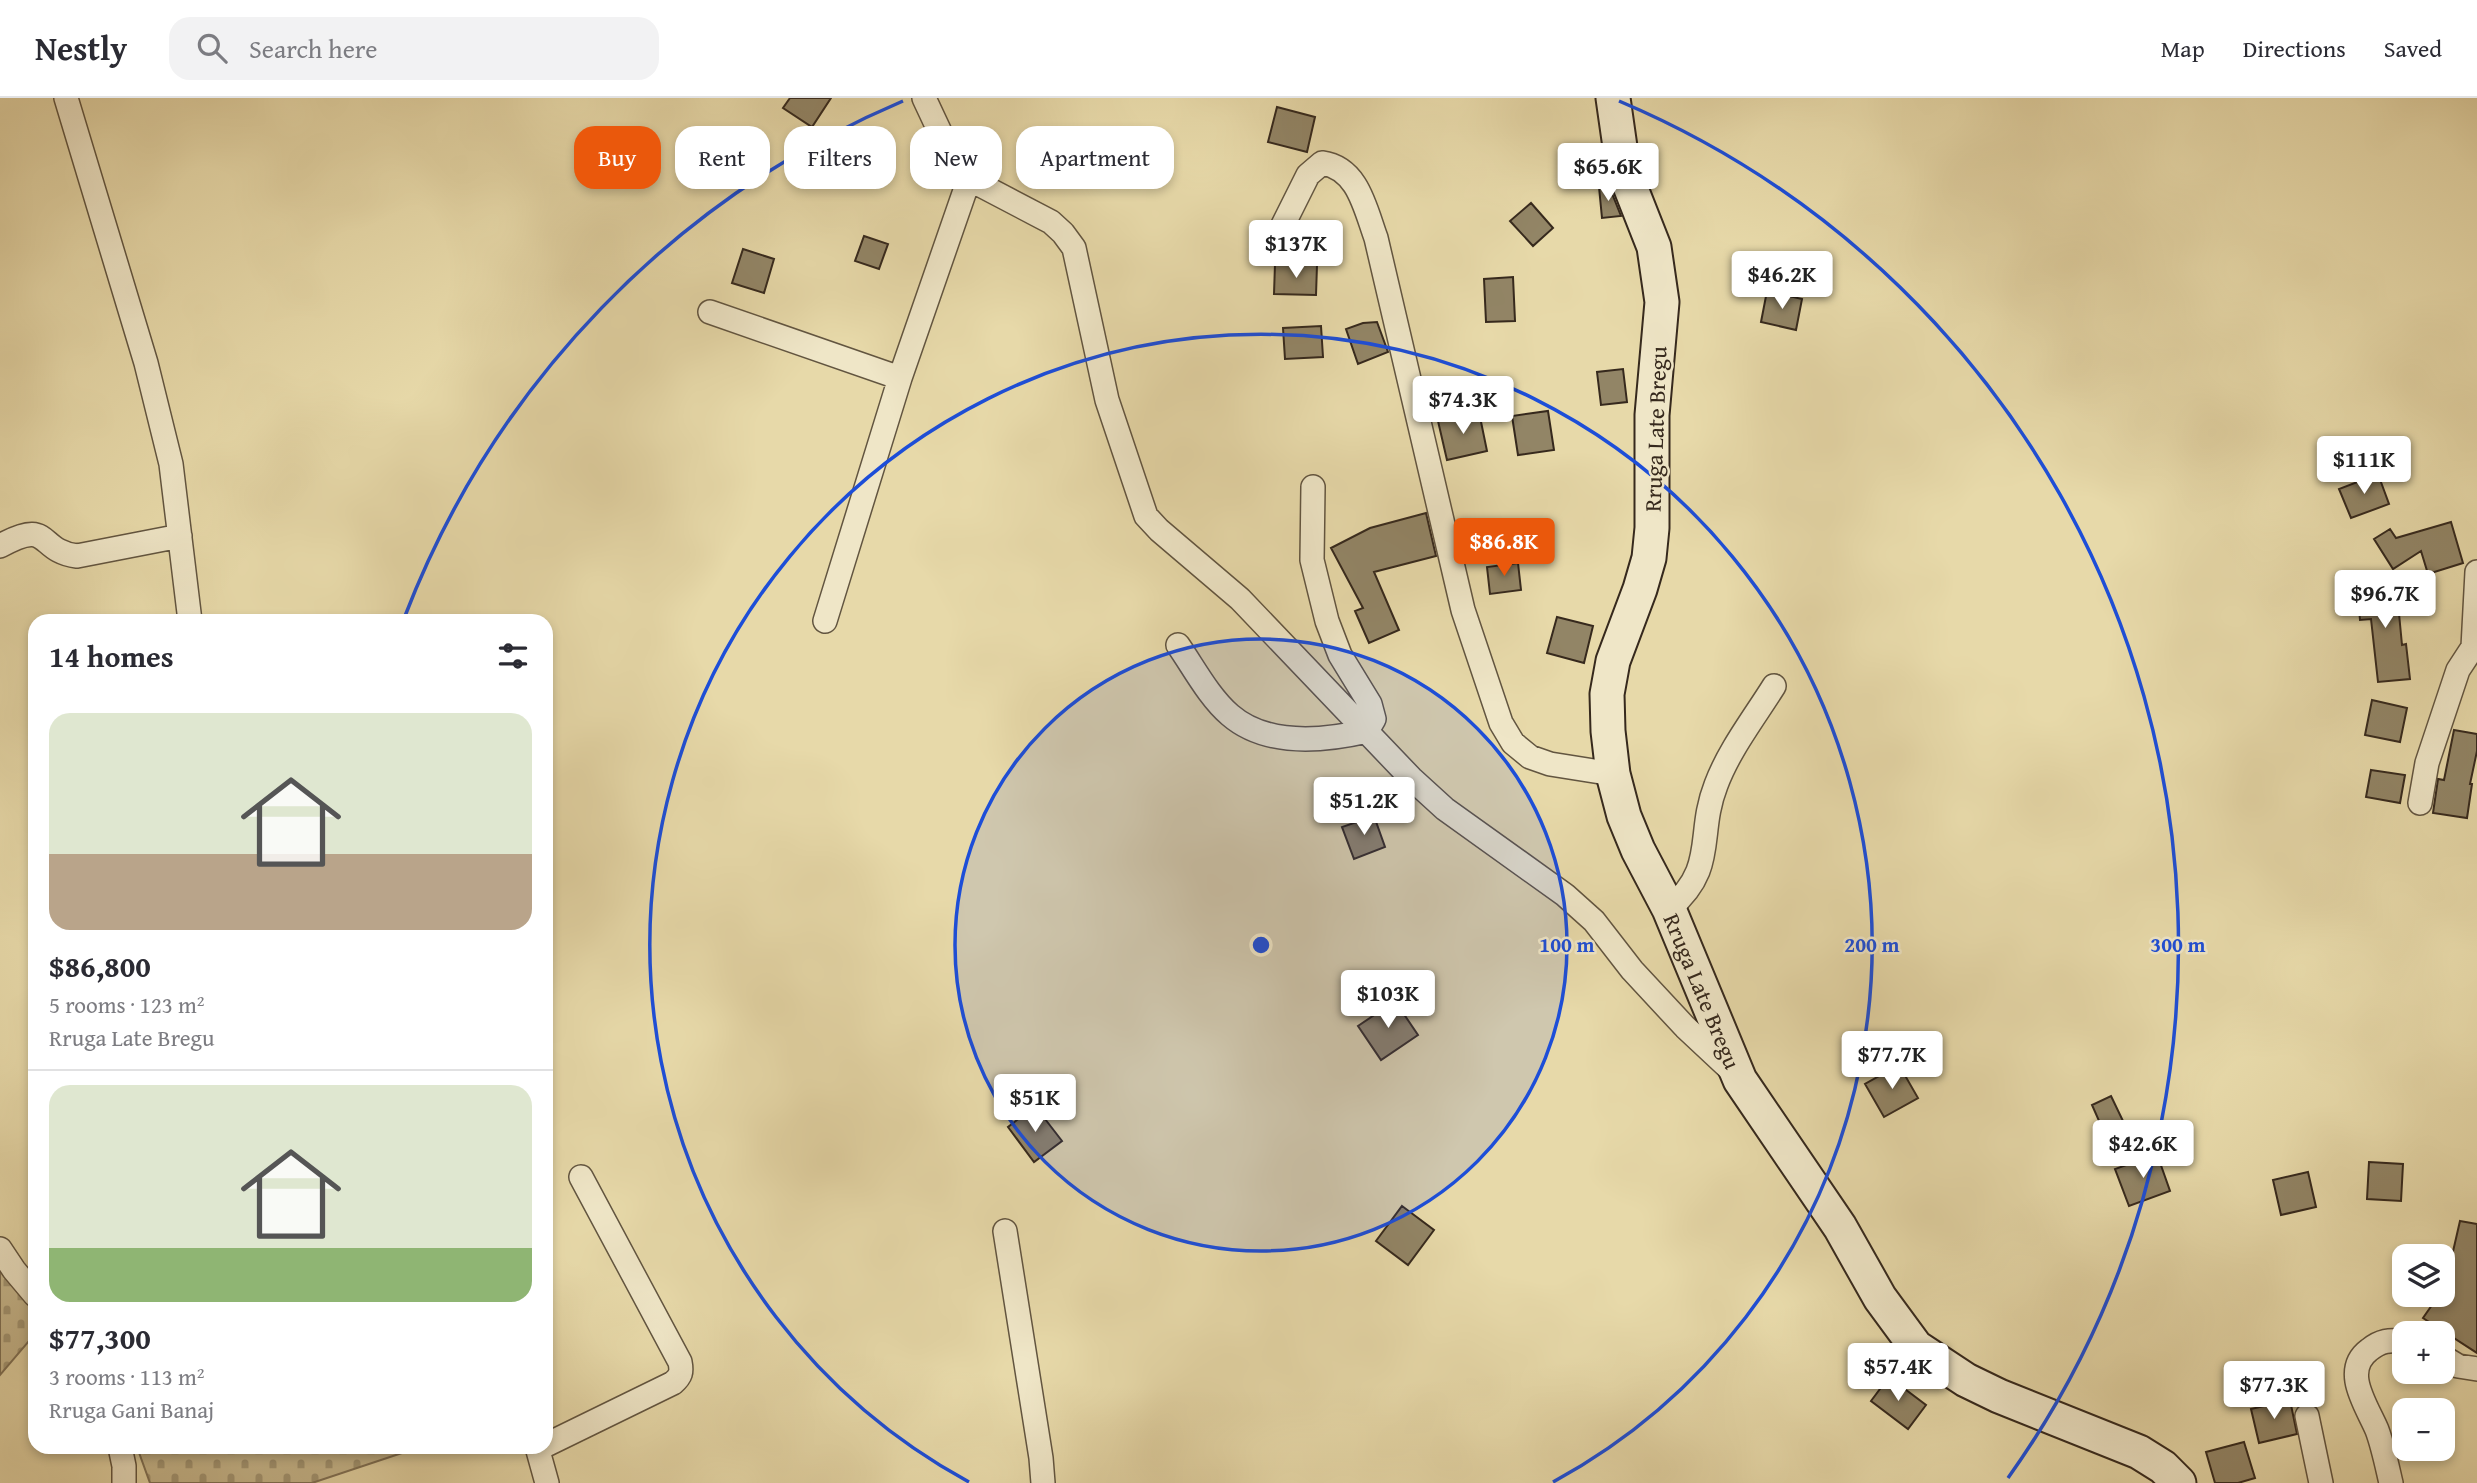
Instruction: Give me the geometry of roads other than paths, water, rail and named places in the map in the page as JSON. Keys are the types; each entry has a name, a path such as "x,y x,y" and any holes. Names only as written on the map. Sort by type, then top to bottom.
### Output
{"main road":[{"name":"Rruga Late Bregu","path":"1613,98 1621,154 1628,181 1654,247 1662,302 1652,415 1652,528 1649,558 1612,661 1607,694 1613,774 1638,850 1669,909 1741,1080 1839,1227 1880,1298 1916,1347 1966,1380 1999,1396 2139,1452 2163,1467 2179,1483"}],"street":[{"path":"66,98 146,363 171,464 189,614"},
{"path":"924,98 937,126"},
{"path":"1273,245 1308,174 1322,163 1336,165 1353,179 1376,238 1463,610 1501,723 1513,743 1530,757 1550,764 1613,774"},
{"path":"825,621 900,378 966,189"},
{"path":"985,189 1051,222 1074,248 1107,400 1146,516 1240,599 1411,778 1445,809 1565,895 1594,921 1632,970 1685,1027 1741,1080"},
{"path":"710,312 900,378"},
{"path":"1313,487 1312,560 1327,621 1340,655 1370,704 1374,719 1367,731"},
{"path":"0,546 29,533 42,537 65,555 77,556 180,536"},
{"path":"2420,803 2427,763 2458,670 2475,648 2477,572"},
{"path":"1178,645 1219,703 1243,725 1260,732 1291,738 1319,739 1367,731"},
{"path":"1669,909 1690,887 1699,871 1714,788 1723,767 1773,686"},
{"path":"553,1441 673,1383 682,1370 581,1177"},
{"path":"1005,1231 1043,1483"},
{"path":"0,1249 28,1286"},
{"path":"2391,1483 2378,1432 2358,1387 2356,1371 2364,1354 2380,1341 2392,1342"},
{"path":"2455,1364 2477,1369"},
{"path":"2307,1416 2321,1483"},
{"path":"121,1454 124,1483"},
{"path":"542,1454 547,1483"}]}
